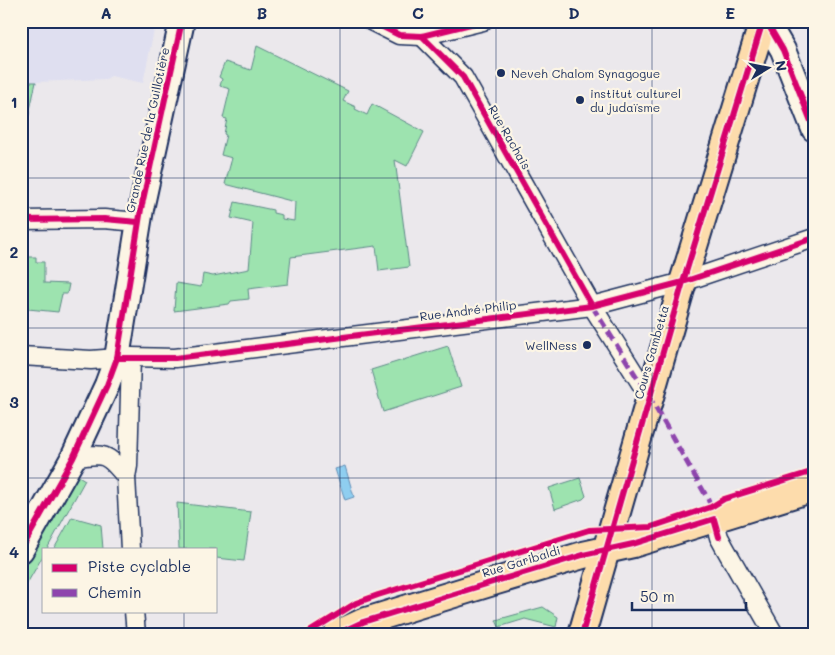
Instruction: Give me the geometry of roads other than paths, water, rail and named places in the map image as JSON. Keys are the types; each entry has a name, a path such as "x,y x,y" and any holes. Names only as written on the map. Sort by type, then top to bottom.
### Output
{"main road":[{"name":"Grande Rue de la Guillotière","path":"21,550 73,458 107,385 124,358 138,222 182,21"},
{"path":"764,21 783,50 814,128"},
{"name":"Cours Gambetta","path":"582,634 683,282 764,21"},
{"name":"Rue Garibaldi","path":"338,634 363,622 558,562 632,544 814,488"}],"street":[{"path":"371,21 400,35 423,29 483,21"},
{"name":"Rue Rachais","path":"423,29 463,77 592,306 650,398"},
{"path":"21,220 104,219 138,222"},
{"name":"Rue André Philip","path":"21,356 77,360 175,358 592,306 683,282 814,238"},
{"name":"Grande Rue de la Guillotière","path":"124,358 128,466 126,478 130,548"},
{"path":"73,458 95,454 105,456 113,460 126,478"},
{"path":"714,519 719,537 774,634"},
{"path":"134,612 136,634"}],"water":[{"path":"345,466 354,497 345,500 335,469"}],"place":[{"name":"Neveh Chalom Synagogue","path":"501,73"},
{"name":"institut culturel du judaïsme","path":"580,100"},
{"name":"WellNess","path":"587,345"}]}
